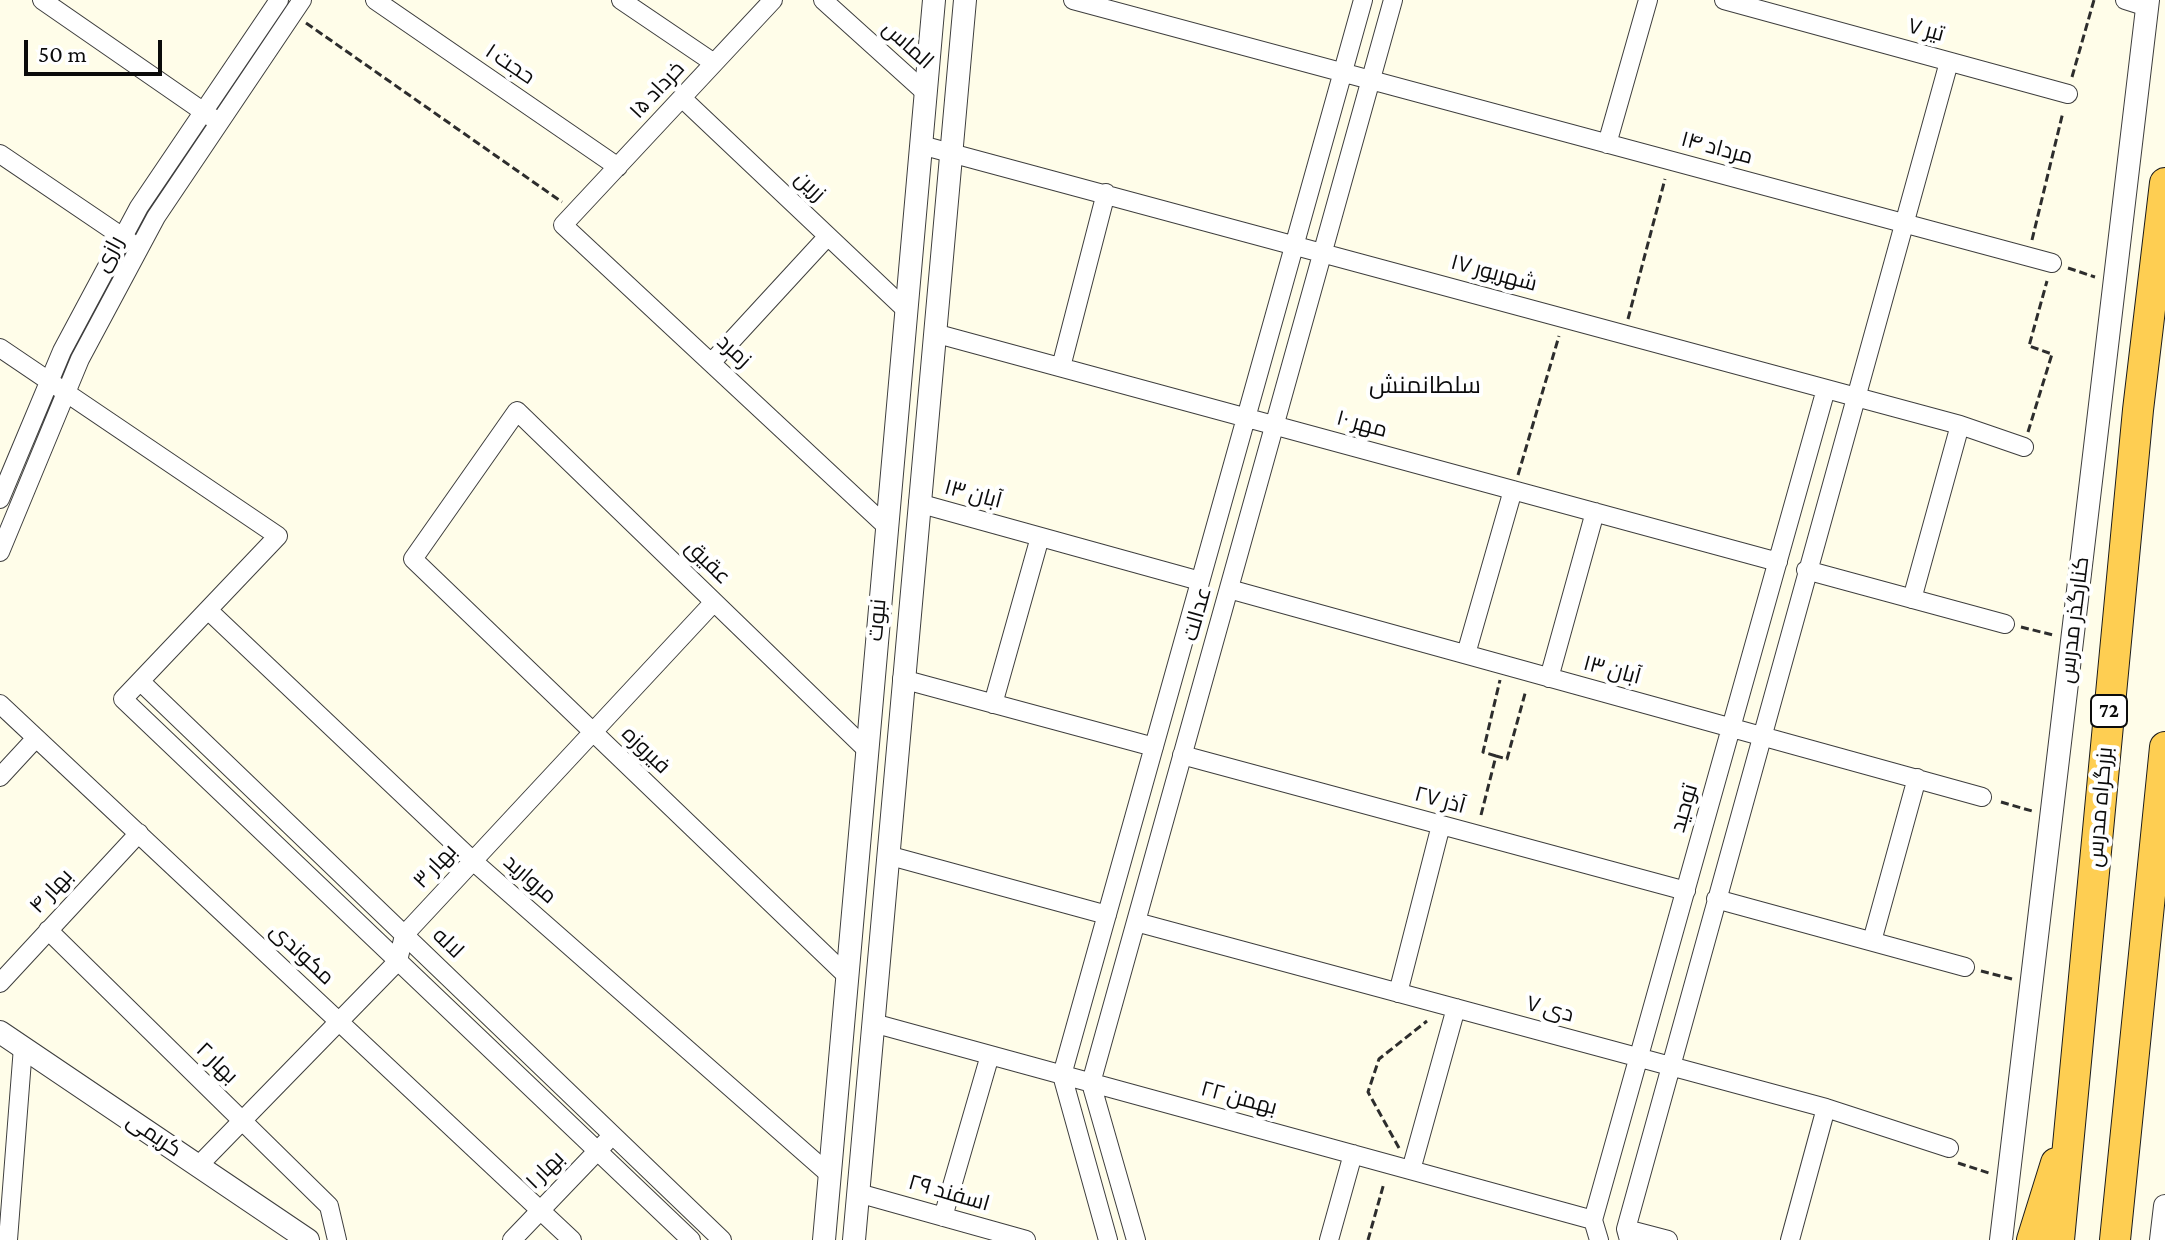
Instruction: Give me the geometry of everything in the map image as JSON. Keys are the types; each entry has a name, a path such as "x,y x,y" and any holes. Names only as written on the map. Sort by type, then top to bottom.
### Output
{"highway":[{"name":"بزرگراه مدرس","path":"2059,1240 2138,410 2165,183"},
{"path":"2115,1240 2165,747"},
{"path":"2032,1240 2070,1128"}],"street":[{"path":"42,0 219,123"},
{"name":"رازی","path":"0,499 49,381 123,238 279,0"},
{"name":"حجت ۱","path":"375,0 618,167"},
{"path":"621,0 714,63"},
{"name":"۱۵ خرداد","path":"576,212 773,0"},
{"name":"الماس","path":"823,0 926,93"},
{"name":"نبوت","path":"824,1240 885,525 934,0"},
{"name":"نبوت","path":"854,1240 965,0"},
{"path":"1073,0 1133,8 1343,73"},
{"name":"عدالت","path":"1062,1075 1363,0"},
{"name":"عدالت","path":"1091,1083 1393,0"},
{"path":"1607,144 1648,0"},
{"name":"۷ تیر","path":"1724,0 2068,94"},
{"path":"2125,0 2148,3"},
{"name":"کنارگذر مدرس","path":"2001,1240 2148,3"},
{"name":"رازی","path":"0,552 4,527 66,392 139,248 298,7"},
{"path":"1668,1240 1627,1234 1806,570 1949,62"},
{"name":"۱۴ مرداد","path":"1343,73 2052,263"},
{"name":"زرین","path":"682,98 905,309"},
{"name":"۱۷ شهریور","path":"921,145 1960,425 2024,447"},
{"path":"0,154 139,248"},
{"path":"1061,367 1106,193"},
{"name":"زمرد","path":"576,212 563,225 885,525"},
{"path":"711,363 828,236"},
{"path":"88,303 105,313"},
{"name":"۱۰ مهر","path":"934,333 1778,562"},
{"path":"0,348 278,536 123,699 691,1240"},
{"name":"توحید","path":"1593,1220 1826,389"},
{"name":"عقیق","path":"413,559 517,411 866,749"},
{"path":"1912,599 1960,425"},
{"path":"1466,654 1513,490"},
{"name":"۱۳ آبان","path":"918,503 1200,581"},
{"path":"1549,678 1595,512"},
{"path":"993,704 1040,537"},
{"name":"فیروزه","path":"413,559 846,975"},
{"path":"1806,570 2005,624"},
{"name":"۱۳ آبان","path":"1229,589 1982,797"},
{"name":"بهار ۳","path":"404,935 714,602"},
{"name":"مروارید","path":"208,610 473,861 829,1174"},
{"path":"902,679 1154,747"},
{"name":"لاله","path":"140,681 722,1240"},
{"name":"مکوندی","path":"0,704 572,1240"},
{"path":"1,773 36,738"},
{"name":"۲۷ آذر","path":"1182,755 1686,891"},
{"path":"1872,941 1917,778"},
{"path":"1398,993 1441,825"},
{"name":"بهار ۴","path":"0,983 139,833"},
{"path":"887,855 1107,915"},
{"path":"1716,899 1965,967"},
{"name":"۷ دی","path":"1136,922 1826,1108 1949,1148"},
{"name":"بهار ۲","path":"48,930 329,1206 337,1240"},
{"path":"199,1165 398,961 404,935"},
{"path":"1411,1170 1451,1007"},
{"name":"۲۲ بهمن","path":"873,1023 1593,1220"},
{"name":"کریمی","path":"0,1032 308,1240"},
{"path":"8,1240 23,1047"},
{"path":"943,1217 990,1055"},
{"path":"1062,1075 1108,1240"},
{"path":"1091,1083 1136,1240"},
{"path":"1790,1240 1826,1108"},
{"name":"بهار ۱","path":"512,1240 613,1135"},
{"path":"1329,1240 1353,1154"},
{"name":"۲۹ اسفند","path":"858,1193 1026,1240"},
{"path":"2161,1240 2165,1206"},
{"path":"1593,1220 1599,1240"}],"path":[{"path":"2028,257 2094,0"},
{"path":"298,7 576,212"},
{"path":"1624,334 1670,161"},
{"path":"2024,447 2052,354 2029,346 2052,263 2114,283"},
{"path":"1513,490 1564,317"},
{"path":"2005,624 2072,639"},
{"path":"1503,665 1483,752 1507,759 1531,672"},
{"path":"1476,834 1496,756"},
{"path":"1982,797 2051,816"},
{"path":"1965,967 2031,984"},
{"path":"1411,1170 1368,1092 1379,1059 1451,1007"},
{"path":"1949,1148 1954,1162 2008,1178"},
{"path":"1368,1240 1390,1164"}],"district":[{"name":"سلطانمنش","path":"1425,386"}]}
